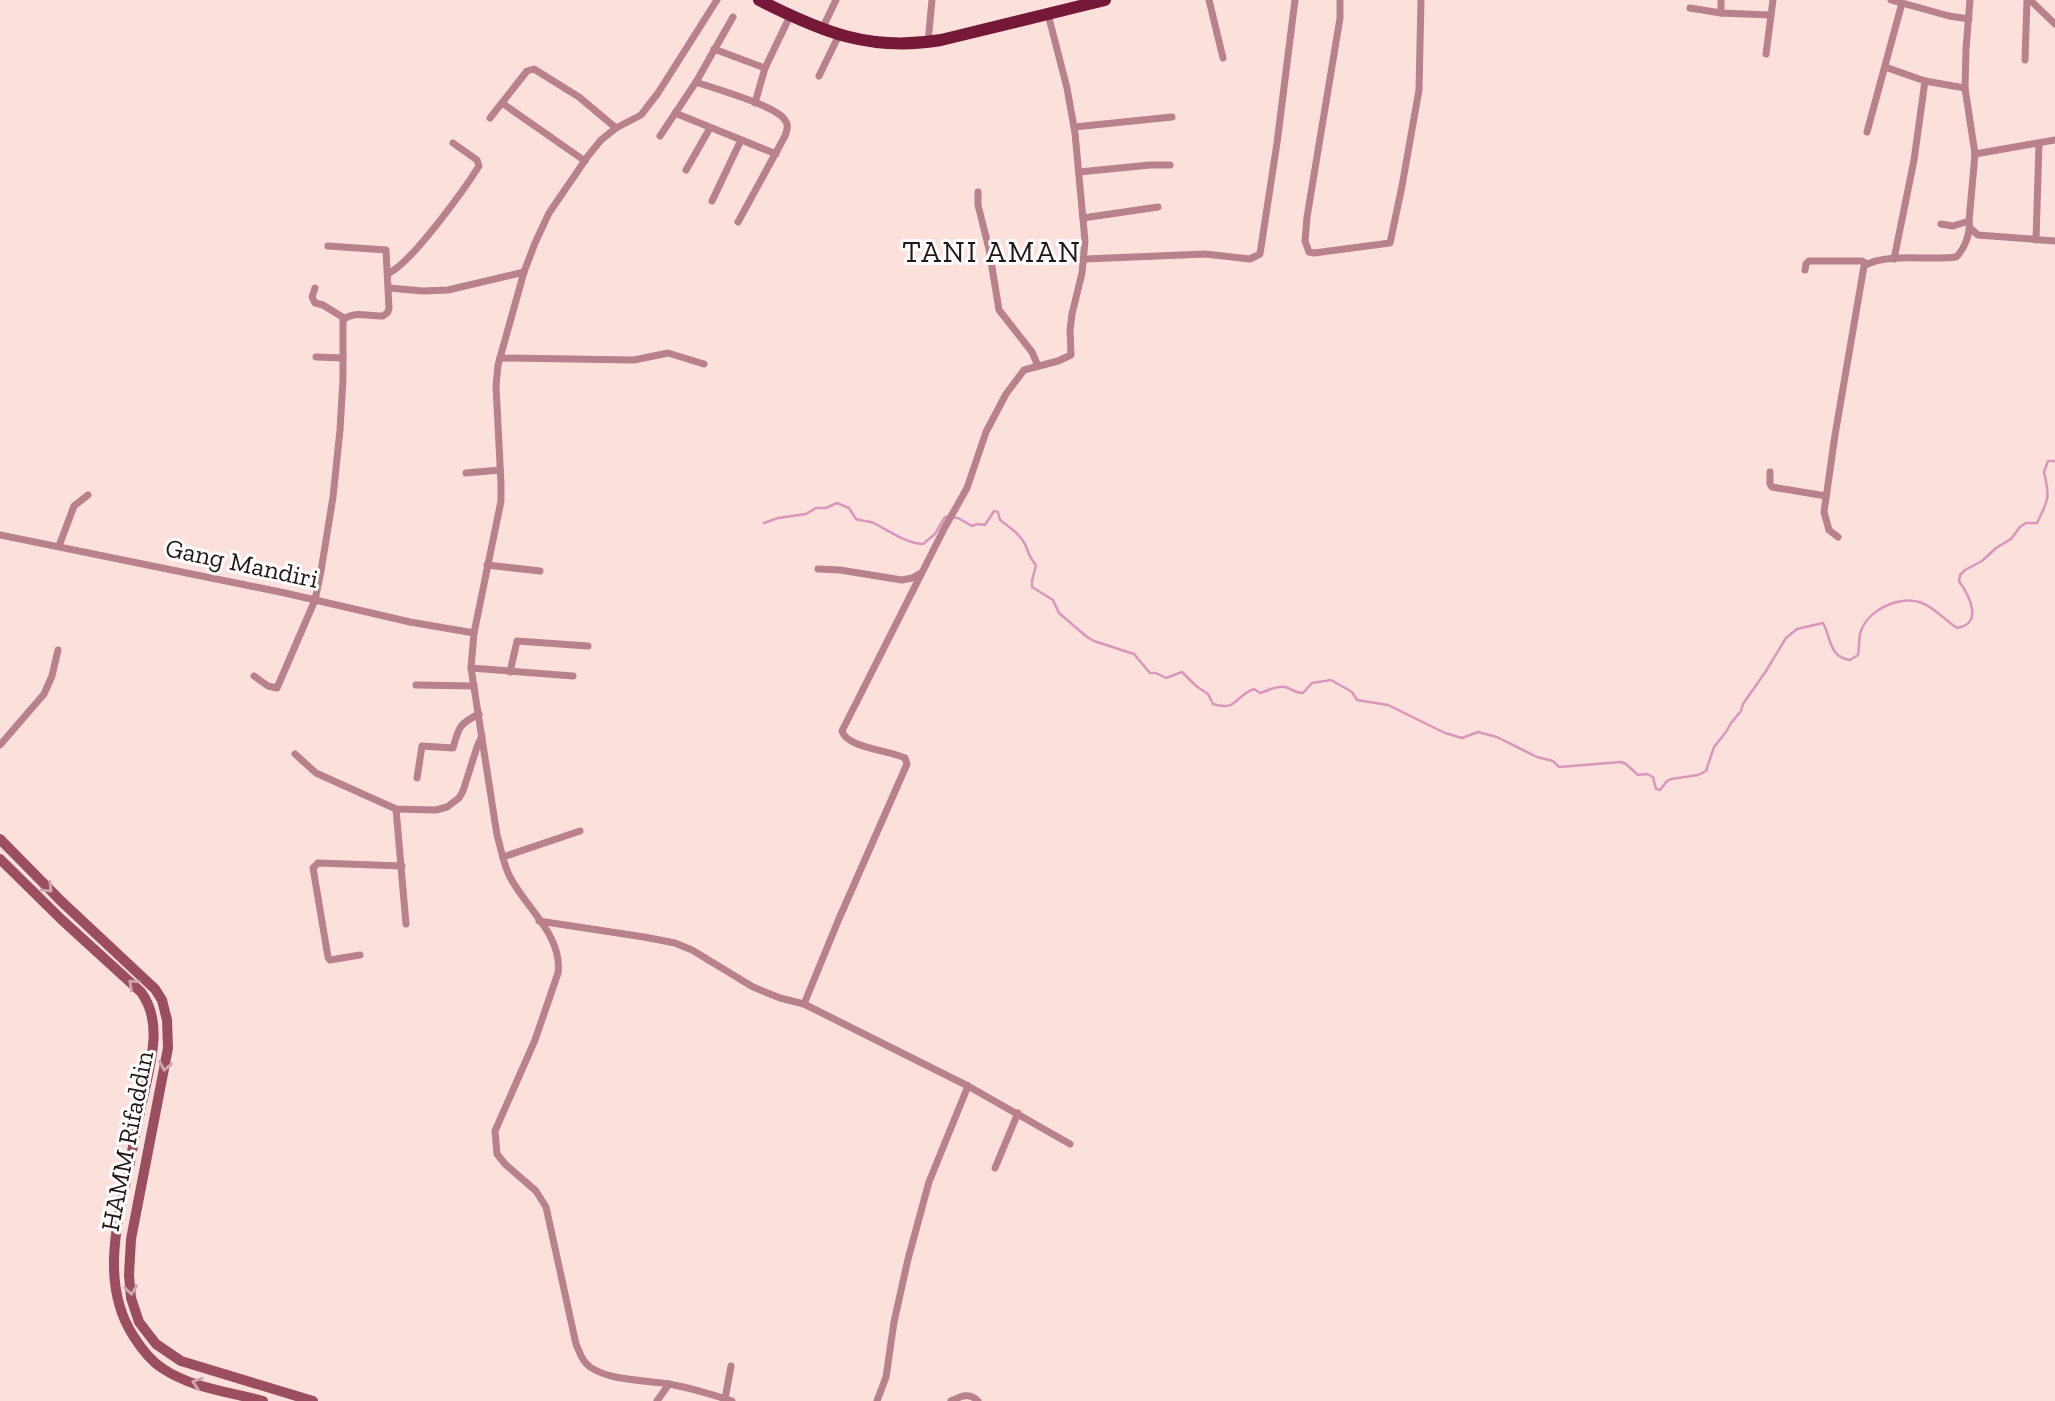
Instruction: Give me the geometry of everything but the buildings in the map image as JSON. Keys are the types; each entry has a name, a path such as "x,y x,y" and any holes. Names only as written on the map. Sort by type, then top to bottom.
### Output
{"highway":[{"path":"760,0 790,16 839,35 876,43 915,44 1048,14 1082,3 1105,0"}],"main road":[{"name":"HAMM Rifaddin","path":"0,839 61,901 147,980 162,1000 167,1020 168,1048 131,1239 131,1298 139,1322 156,1344 181,1361 306,1400"},
{"name":"HAMM Rifaddin","path":"0,859 141,992 153,1014 150,1065 121,1205 115,1248 114,1274 118,1305 128,1327 141,1348 161,1368 203,1386 263,1401"}],"street":[{"path":"717,0 641,115 616,128 601,140 585,161 549,214 524,272 500,358 496,386 499,509 474,633 471,668 497,835 503,857 509,874 554,941 559,962 558,973 535,1040 495,1131 497,1154 536,1191 546,1207 576,1344 582,1359 600,1372 669,1384 729,1400 731,1366"},
{"path":"822,29 836,0"},
{"path":"928,42 932,0"},
{"path":"1209,0 1223,58"},
{"path":"1085,259 1205,254 1250,259 1260,254 1295,0"},
{"path":"1340,0 1340,18 1307,217 1306,246 1309,252 1314,253 1390,243 1419,90 1421,0"},
{"path":"1721,0 1721,13"},
{"path":"1766,54 1773,0"},
{"path":"1891,0 1969,19"},
{"path":"1804,270 1809,261 1862,261 1867,264 1894,259 1956,257 1961,251 1970,225 1975,154 1965,88 1970,0"},
{"path":"2029,0 2055,24"},
{"path":"2025,60 2029,0"},
{"path":"1867,132 1902,3"},
{"path":"1690,8 1721,13 1770,15"},
{"path":"804,1004 907,764 903,757 853,743 841,733 889,634 967,488 981,443 1000,405 1024,370 1071,355 1072,314 1085,259 1080,172 1064,75 1048,14"},
{"path":"755,103 765,68 790,16"},
{"path":"660,136 696,82 733,17"},
{"path":"819,76 839,35"},
{"path":"714,49 765,68"},
{"path":"1885,67 1925,81 1965,88"},
{"path":"490,118 527,71 534,69 579,97 616,128"},
{"path":"1894,259 1914,160 1925,81"},
{"path":"696,82 755,103 784,118 786,122 787,130 776,154 738,222"},
{"path":"502,103 585,161"},
{"path":"675,113 776,154"},
{"path":"1074,127 1172,117"},
{"path":"686,170 710,128"},
{"path":"712,201 741,140"},
{"path":"1975,154 2055,140"},
{"path":"388,273 396,269 426,236 478,166 477,160 453,143"},
{"path":"2036,240 2039,143"},
{"path":"1080,172 1150,164 1170,165"},
{"path":"978,192 978,205 993,269 999,310 1032,352 1038,366"},
{"path":"1083,218 1158,207"},
{"path":"1941,224 1970,225"},
{"path":"1970,225 1978,235 2055,241"},
{"path":"254,676 276,688 315,600 333,497 340,430 344,318 354,314 376,317 386,314 389,307 385,249 328,246"},
{"path":"1838,537 1829,530 1825,520 1826,496 1862,273 1867,264"},
{"path":"389,288 448,290 524,272"},
{"path":"315,288 312,297 315,303 344,318"},
{"path":"500,358 635,360 668,353 704,364"},
{"path":"316,358 343,358"},
{"path":"466,473 500,470"},
{"path":"1770,472 1772,487 1826,496"},
{"path":"58,546 74,506 88,495"},
{"name":"Gang Mandiri","path":"0,535 410,622 474,633"},
{"path":"487,565 540,571"},
{"path":"818,569 902,580 922,572"},
{"path":"510,672 517,641 589,646"},
{"path":"0,745 44,694 58,650"},
{"path":"471,668 573,676"},
{"path":"416,685 474,686"},
{"path":"417,778 423,746 454,747 462,724 479,714"},
{"path":"295,754 311,770 396,809 436,810 447,807 463,791 482,736"},
{"path":"396,809 406,924"},
{"path":"503,857 580,831"},
{"path":"360,955 336,960 330,960 328,957 313,868 318,863 402,866"},
{"path":"539,921 644,937 675,943 692,950 753,987 804,1004 968,1086 1070,1144"},
{"path":"877,1401 886,1377 894,1322 926,1192 968,1086"},
{"path":"995,1168 1018,1114"},
{"path":"657,1401 669,1384"},
{"path":"951,1401 967,1395 978,1401"}],"waterway":[{"path":"764,523 806,514 816,508 826,508 837,503 849,508 856,519 874,523 904,539 923,544 935,534 945,517 958,518 972,526 985,525 994,511 998,512 1000,520 1023,540 1036,565 1032,587 1053,600 1059,613 1094,641 1134,654 1150,673 1166,678 1182,672 1208,694 1213,704 1227,706 1254,689 1260,693 1282,687 1303,693 1312,683 1331,680 1352,692 1357,700 1388,705 1445,733 1462,738 1478,732 1497,737 1537,757 1553,761 1559,767 1621,762 1638,775 1647,774 1653,777 1656,789 1660,790 1671,779 1698,775 1706,771 1714,747 1741,711 1786,638 1797,629 1823,623 1832,647 1838,655 1850,660 1858,655 1860,634 1864,625 1885,606 1914,601 1931,608 1957,628 1970,621 1972,608 1959,581 1960,575 2011,539 2020,527 2026,523 2037,523 2047,498 2044,472 2048,461 2055,461"}],"district":[{"name":"TANI AMAN","path":"992,252"}]}
